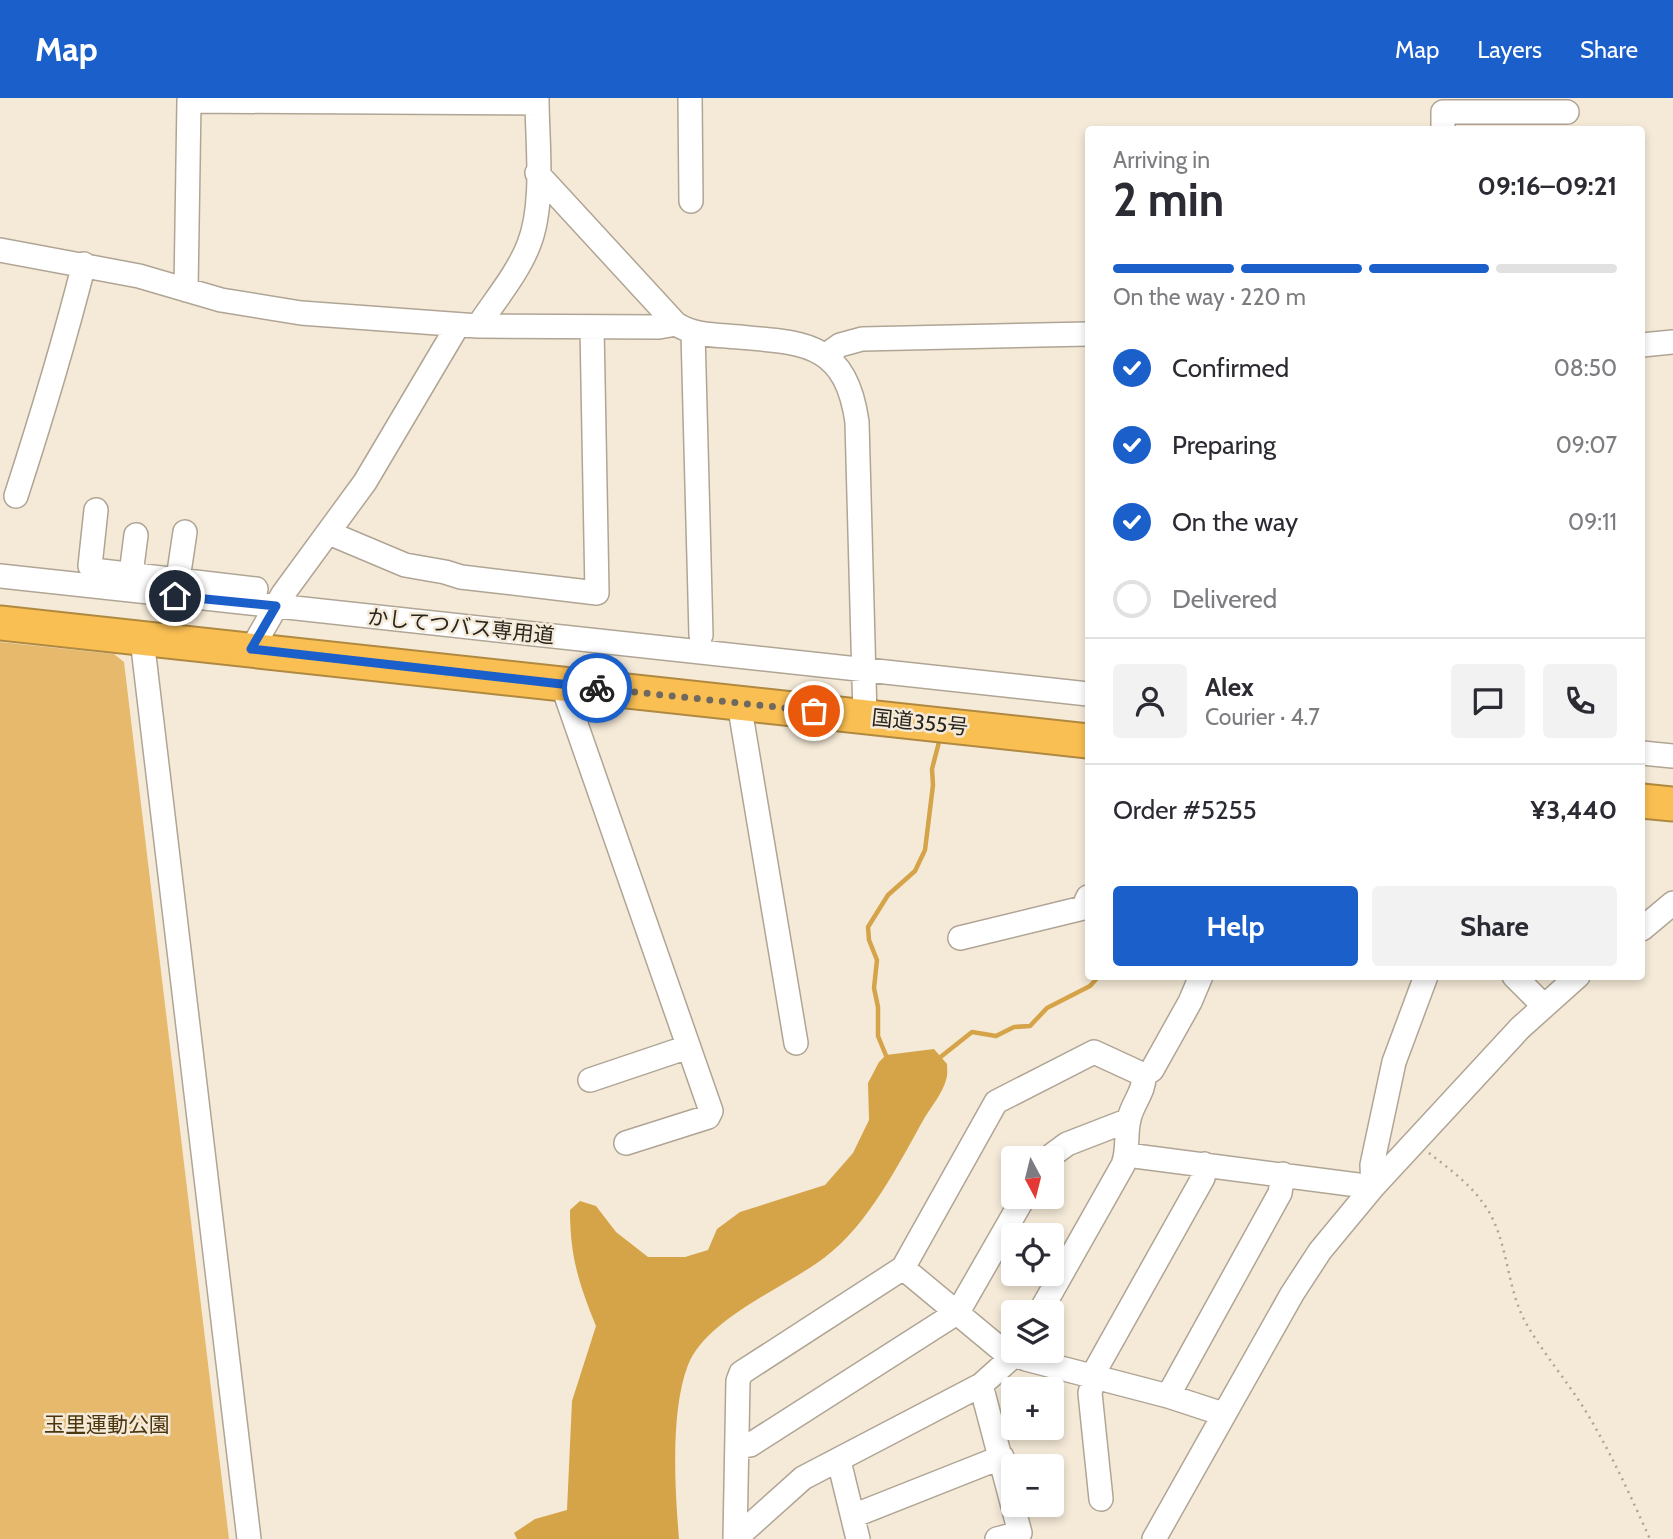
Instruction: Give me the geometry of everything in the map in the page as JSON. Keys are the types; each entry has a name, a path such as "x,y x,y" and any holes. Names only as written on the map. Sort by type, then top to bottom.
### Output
{"highway":[{"name":"国道355号","path":"0,623 1085,741"},
{"path":"1645,801 1673,804"}],"street":[{"path":"690,98 691,201"},
{"path":"186,290 184,99 537,100 535,223 524,255 468,326 365,482 280,600 251,649"},
{"path":"1443,126 1443,112 1567,113"},
{"path":"537,173 685,329 701,635"},
{"path":"0,250 84,264 233,302 301,313 468,326 685,329 799,343 826,355 849,384 857,422 865,716"},
{"path":"16,496 38,420 63,351 84,264"},
{"path":"329,533 405,565 461,577 597,593 592,327"},
{"path":"826,355 839,345 862,339 1085,334"},
{"path":"1645,345 1673,342"},
{"path":"96,510 90,568 178,579 280,600"},
{"path":"178,579 185,532"},
{"path":"131,574 136,535"},
{"name":"かしてつバス専用道","path":"0,576 280,600 863,670 1085,694"},
{"path":"142,639 249,1539"},
{"path":"562,684 710,1107 710,1115 626,1143"},
{"path":"738,703 796,1043"},
{"path":"1645,753 1673,756"},
{"path":"1645,926 1673,903"},
{"path":"960,938 1077,910 1085,905"},
{"path":"1143,1075 1153,1070 1199,980"},
{"path":"1373,1187 1372,1165 1394,1062 1425,980"},
{"path":"1518,980 1543,1006"},
{"path":"1154,1539 1292,1294 1337,1229 1543,1006 1573,980"},
{"path":"590,1080 688,1047"},
{"path":"1007,1363 981,1385 803,1478 735,1539 738,1381 741,1373 903,1268 1002,1097 1094,1052 1143,1075"},
{"path":"1047,1300 1127,1154 1129,1120 1144,1083 1143,1075"},
{"path":"1064,1147 1129,1120"},
{"path":"1127,1154 1373,1187"},
{"path":"1101,1499 1090,1393 1096,1368 1203,1178 1204,1164"},
{"path":"1168,1396 1280,1193 1283,1174"},
{"path":"737,1447 750,1445 958,1312 1017,1209"},
{"path":"903,1268 1001,1349"},
{"path":"1047,1363 1223,1414"},
{"path":"981,1385 1001,1454"},
{"path":"853,1516 1001,1457"},
{"path":"839,1461 858,1539"},
{"path":"997,1539 1020,1533 1016,1517"}],"path":[{"path":"1415,1142 1458,1176 1484,1204 1500,1241 1510,1286 1526,1323 1588,1415 1624,1481 1650,1539"}],"green space":[{"name":"玉里運動公園","path":"0,642 114,654 124,662 229,1539 0,1539"}],"shaded area":[{"path":"934,1049 947,1064 945,1085 869,1211 824,1258 729,1318 698,1348 688,1365 678,1405 676,1428 675,1474 679,1539 517,1539 514,1533 535,1519 567,1510 572,1401 596,1326 577,1270 570,1210 580,1201 596,1206 616,1232 648,1257 685,1257 708,1250 717,1229 740,1212 825,1185 853,1153 869,1120 868,1083 879,1062 886,1055"}],"waterway":[{"path":"887,1058 878,1036 878,1007 874,988 877,960 869,940 868,927 888,895 915,871 925,850 933,785 932,769 939,742"},
{"path":"938,1059 972,1032 996,1036 1014,1027 1030,1026 1047,1008 1090,986 1095,980"}],"way so far":[{"path":"597,688 814,711"}],"route":[{"path":"175,596 276,606 251,649 597,688"}]}
